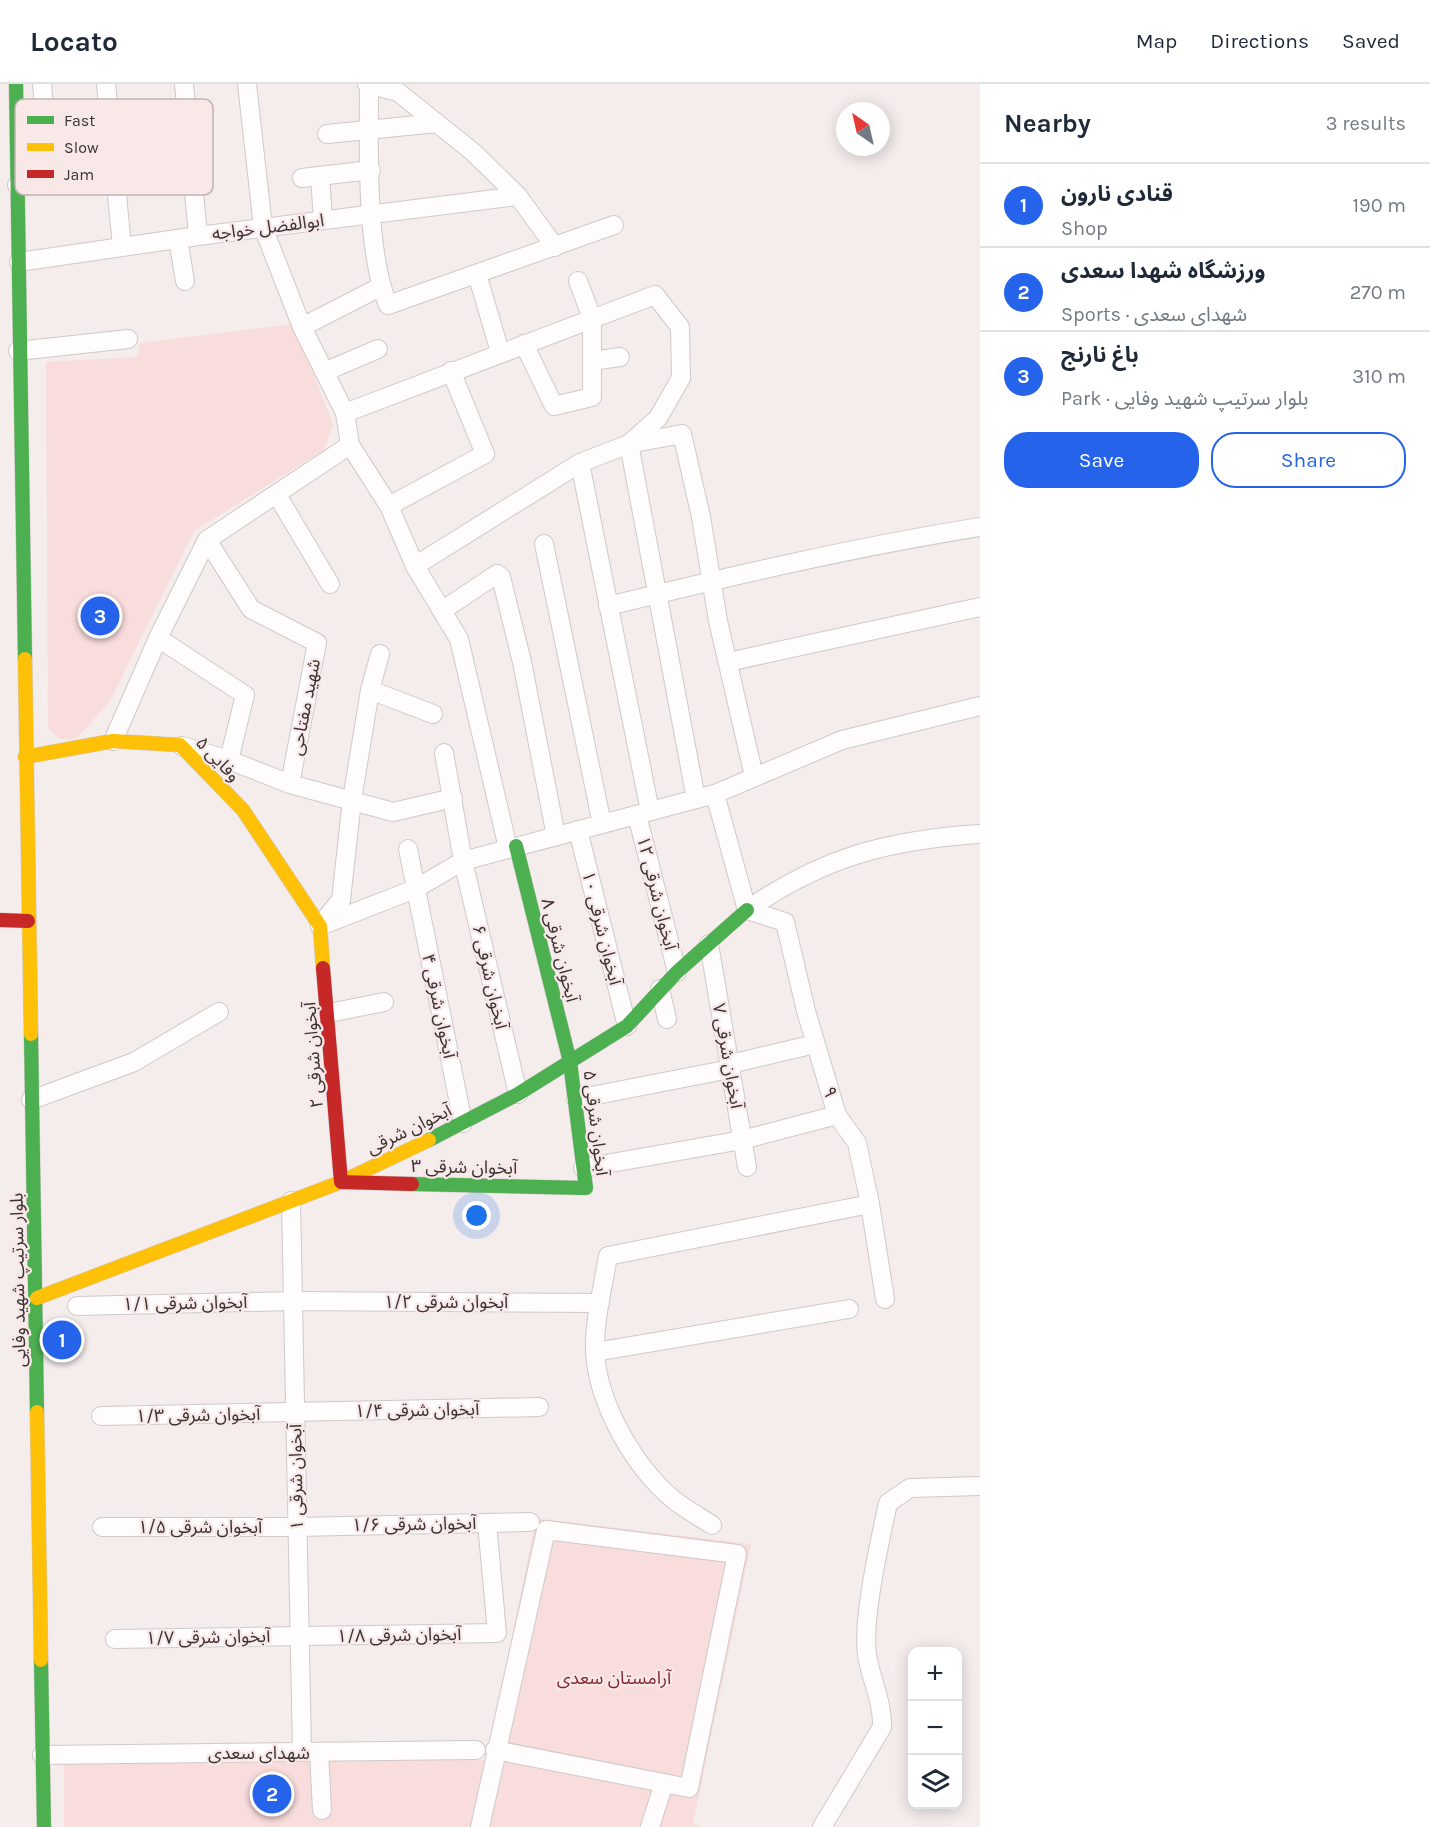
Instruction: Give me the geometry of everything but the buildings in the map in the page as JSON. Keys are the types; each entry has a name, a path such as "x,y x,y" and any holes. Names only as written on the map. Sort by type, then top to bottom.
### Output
{"street":[{"name":"بلوار سرتیپ شهید وفایی","path":"15,84 15,99"},
{"path":"42,84 43,99"},
{"path":"106,84 107,99"},
{"path":"184,84 185,99"},
{"path":"247,84 263,227 302,327 345,413 350,445 389,506 415,566 443,610 462,649 512,847"},
{"path":"555,247 518,196 473,153 398,92 368,84 372,214 380,287 388,305 555,247 614,225"},
{"path":"327,134 437,123"},
{"path":"302,178 371,170"},
{"path":"320,176 323,220"},
{"name":"بلوار سرتیپ شهید وفایی","path":"17,195 18,351 31,1100 37,1298 44,1827"},
{"path":"117,195 122,246"},
{"path":"194,195 198,236"},
{"name":"ابوالفضل خواجه","path":"19,262 178,238 518,196"},
{"path":"178,238 185,281"},
{"path":"477,274 500,352"},
{"path":"524,344 554,406 592,397 592,318 578,281"},
{"path":"302,327 380,287"},
{"path":"345,413 451,370 655,295 680,327 681,378 658,418 629,444"},
{"path":"18,351 128,339"},
{"path":"324,372 378,349"},
{"path":"592,361 620,357"},
{"path":"389,506 485,454 451,370"},
{"path":"415,566 580,463 629,444 682,434 701,517 711,581 728,662 754,776"},
{"path":"629,444 696,799"},
{"path":"113,741 158,638 207,540 350,445"},
{"name":"آبخوان شرقی ۱۲","path":"580,463 590,505 643,813 677,972"},
{"path":"277,495 330,584"},
{"path":"608,606 711,581 924,536 980,527"},
{"name":"شهید مفتاحی","path":"207,540 251,609 317,643 290,784"},
{"path":"544,544 602,824"},
{"path":"443,610 496,574 501,577 522,662 556,836"},
{"path":"728,662 980,607"},
{"path":"158,638 245,695 229,760"},
{"path":"320,926 341,900 352,800 370,690 380,654"},
{"path":"370,690 433,714"},
{"path":"320,926 415,889 463,861 715,794 842,740 980,706"},
{"name":"وفایی ۵","path":"25,757 113,741 180,745 243,810 320,926"},
{"path":"180,745 229,760 290,784 393,812 453,798"},
{"name":"آبخوان شرقی ۶","path":"444,753 463,861 518,1094"},
{"path":"715,794 747,910 779,887 830,862 917,840 980,834"},
{"name":"آبخوان شرقی ۱۰","path":"578,830 627,1026"},
{"name":"آبخوان شرقی ۸","path":"512,847 570,1062"},
{"name":"آبخوان شرقی ۴","path":"408,849 464,1123"},
{"name":"آبخوان شرقی","path":"37,1298 341,1182 464,1123 518,1094 627,1026 677,972 747,910"},
{"name":"۹","path":"747,910 785,922 815,1044 837,1115 857,1143 870,1204 885,1299"},
{"path":"0,920 28,921"},
{"name":"آبخوان شرقی ۲","path":"320,926 329,1013 341,1182"},
{"name":"آبخوان شرقی ۷","path":"710,944 747,1167"},
{"path":"660,989 667,1019"},
{"path":"329,1013 384,1002"},
{"path":"31,1100 134,1062 219,1012"},
{"path":"576,1099 730,1066 815,1044"},
{"name":"آبخوان شرقی ۵","path":"570,1062 586,1188"},
{"path":"583,1168 742,1140 837,1115"},
{"name":"آبخوان شرقی ۳","path":"341,1182 586,1188"},
{"name":"آبخوان شرقی ۱","path":"291,1202 300,1636 311,1752 322,1810"},
{"path":"712,1525 674,1500 644,1471 612,1417 600,1382 595,1352 608,1256 870,1204"},
{"name":"آبخوان شرقی ۱/۲","path":"293,1301 600,1303"},
{"name":"آبخوان شرقی ۱/۱","path":"77,1306 293,1301"},
{"path":"595,1352 849,1309"},
{"name":"آبخوان شرقی ۱/۴","path":"295,1413 539,1407"},
{"name":"آبخوان شرقی ۱/۳","path":"101,1416 295,1413"},
{"path":"822,1827 882,1727 882,1712 867,1654 867,1626 880,1538 888,1503 910,1488 980,1486"},
{"name":"آبخوان شرقی ۱/۶","path":"297,1527 530,1522"},
{"name":"آبخوان شرقی ۱/۸","path":"300,1636 497,1633 487,1523"},
{"name":"آبخوان شرقی ۱/۵","path":"102,1527 297,1527"},
{"path":"480,1827 495,1750 546,1530 737,1554 689,1788 495,1750"},
{"name":"آبخوان شرقی ۱/۷","path":"115,1639 300,1636"},
{"name":"شهدای سعدی","path":"42,1755 476,1750"},
{"path":"650,1827 664,1783"}],"green space":[{"path":"293,324 333,424 324,450 194,531 110,701 77,738 60,739 48,728 46,362 138,357 140,343"},
{"name":"آرامستان سعدی","path":"536,1518 751,1544 693,1824 701,1827 64,1827 64,1762 487,1760"}],"traffic: fast":[{"path":"16,84 16,99"},
{"path":"18,195 25,659"},
{"path":"412,1184 586,1188 570,1062 516,846"},
{"path":"429,1140 518,1094 627,1026 677,972 747,910"},
{"path":"31,1034 37,1412"},
{"path":"41,1660 44,1827"}],"traffic: slow":[{"path":"25,659 31,1034"},
{"path":"25,757 113,741 180,745 243,810 320,926 323,968"},
{"path":"37,1298 341,1182 429,1140"},
{"path":"37,1412 41,1660"}],"traffic: jam":[{"path":"0,920 28,921"},
{"path":"323,968 341,1182 412,1184"}],"place":[{"name":"باغ نارنج","path":"100,616"},
{"name":"قنادی نارون","path":"62,1340"},
{"name":"ورزشگاه شهدا سعدی","path":"272,1794"}]}
